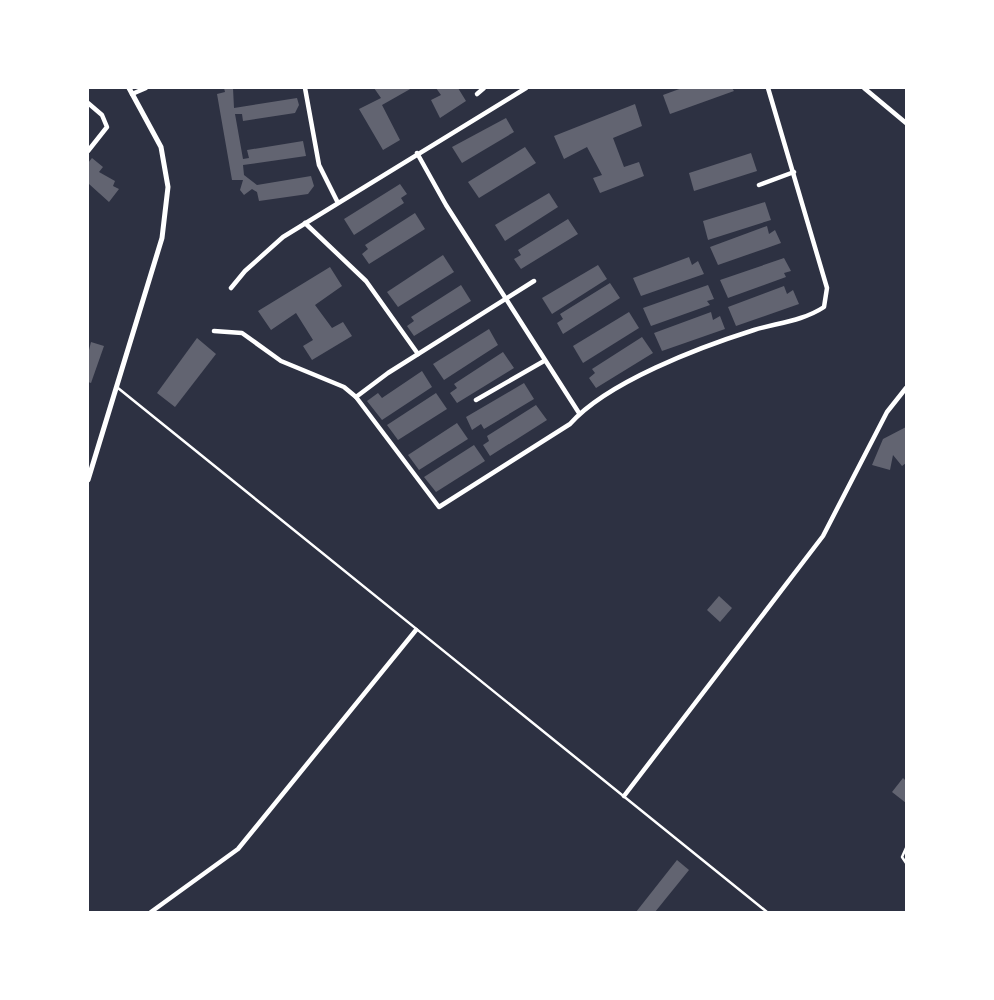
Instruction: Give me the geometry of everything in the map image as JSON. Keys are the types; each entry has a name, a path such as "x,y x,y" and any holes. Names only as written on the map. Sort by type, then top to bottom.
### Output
{"street":[{"path":"88,480 162,238 168,187 161,147 129,88"},
{"path":"132,94 146,88"},
{"path":"305,88 319,165 337,201"},
{"path":"477,93 484,88"},
{"path":"231,288 245,271 337,201 526,88"},
{"path":"214,331 242,333 281,360 344,387 356,397 439,507 570,424 579,413 643,374 692,351 801,318 824,307 827,288 768,88"},
{"path":"864,88 906,123"},
{"path":"88,103 102,115 107,127 88,151"},
{"path":"417,153 544,361 579,413"},
{"path":"759,185 794,172"},
{"path":"305,223 366,281 418,354"},
{"path":"356,397 418,354 534,281"},
{"path":"476,400 544,361"},
{"path":"624,796 823,537 887,412 906,388"},
{"path":"151,912 238,849 416,630"}],"lane":[{"path":"116,386 767,912"},
{"path":"906,848 902,857 906,863"}],"building":[{"path":"224,88 233,88 234,108 297,98 299,105 295,113 243,121 242,114 235,114 243,159 249,158 247,150 303,141 306,156 243,165 244,175 257,185 311,176 314,186 308,194 259,201 257,192 252,189 244,195 240,190 243,180 232,180 217,94 225,92"},
{"path":"374,88 412,88 382,105 400,140 383,150 359,109 381,98"},
{"path":"436,88 458,88 466,101 440,118 431,100 441,95"},
{"path":"682,88 732,88 734,91 670,114 663,95"},
{"path":"635,104 642,126 613,138 624,167 639,162 644,176 600,193 593,178 602,175 587,147 564,159 554,136"},
{"path":"506,118 514,132 462,163 452,147"},
{"path":"525,147 536,163 479,198 468,182"},
{"path":"751,153 757,171 694,191 689,173"},
{"path":"92,158 103,167 99,172 115,181 113,186 119,189 109,202 89,184 88,186 88,163"},
{"path":"400,184 407,194 401,198 404,203 354,235 344,219"},
{"path":"549,193 558,207 505,241 495,225"},
{"path":"765,202 771,220 708,240 703,221"},
{"path":"415,213 425,229 369,264 362,254 368,249 365,245"},
{"path":"568,219 578,234 521,269 514,259 521,255 518,250"},
{"path":"767,226 769,234 775,230 781,243 718,265 710,247"},
{"path":"443,255 454,272 398,307 387,292"},
{"path":"689,257 692,265 698,261 704,274 641,296 633,278"},
{"path":"784,258 791,271 784,273 786,277 728,298 720,280"},
{"path":"598,265 607,279 552,314 542,298"},
{"path":"330,267 342,286 315,305 332,328 343,322 352,336 312,360 303,346 313,340 296,313 271,330 258,311"},
{"path":"610,283 620,298 563,334 557,323 563,319 560,314"},
{"path":"461,285 471,301 414,336 407,326 414,321 411,317"},
{"path":"708,285 714,299 707,301 710,305 651,326 643,308"},
{"path":"784,286 787,294 793,290 799,304 736,326 728,307"},
{"path":"629,312 639,328 583,363 573,346"},
{"path":"711,312 713,320 720,316 725,329 662,351 654,333"},
{"path":"489,329 498,345 444,380 433,364"},
{"path":"642,337 653,353 596,388 589,378 595,373 592,369"},
{"path":"197,338 216,354 175,407 157,393"},
{"path":"91,342 104,346 91,383 88,382 88,354"},
{"path":"503,352 514,368 457,403 450,393 457,388 454,384"},
{"path":"422,371 432,387 382,420 367,401 378,393 382,398"},
{"path":"524,383 534,399 484,429 481,424 472,430 466,417"},
{"path":"436,393 447,409 398,440 387,425"},
{"path":"536,405 547,420 490,456 483,445 489,441 487,436"},
{"path":"457,423 468,439 419,470 408,455"},
{"path":"906,427 906,463 902,466 893,455 890,470 872,465 883,439"},
{"path":"474,445 485,461 436,492 424,477"},
{"path":"719,596 732,608 720,622 707,610"},
{"path":"903,778 906,781 906,803 892,792"},
{"path":"677,860 689,870 655,912 636,912"}]}
